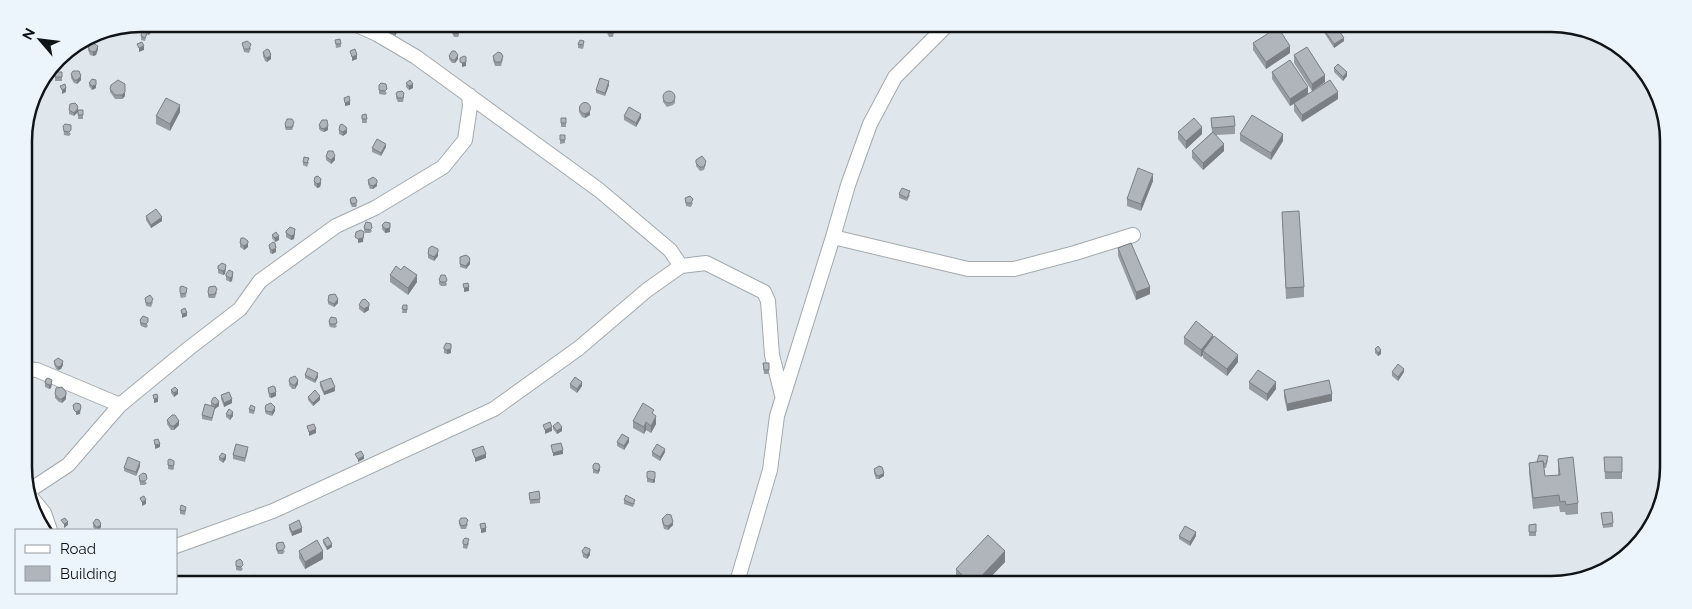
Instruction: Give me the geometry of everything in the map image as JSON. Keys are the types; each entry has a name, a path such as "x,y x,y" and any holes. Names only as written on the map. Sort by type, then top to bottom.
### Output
{"street":[{"path":"373,32 416,57 599,190 670,250 681,266"},
{"path":"739,576 770,470 777,416 782,396 848,184 870,124 895,77 941,32"},
{"path":"34,487 68,465 120,406 188,349 240,309 260,281 336,226 375,208 443,166 465,140 470,106 468,95"},
{"path":"833,237 968,269 1014,269 1133,235"},
{"path":"178,545 273,511 494,409 579,348 647,290 681,266 706,264 764,292 768,301 772,355 782,396"},
{"path":"32,370 120,406"},
{"path":"41,509 47,521"}],"building":[{"path":"142,32 147,33 145,38 141,36"},
{"path":"1270,32 1281,32 1290,46 1266,62 1253,43"},
{"path":"1326,32 1340,32 1344,38 1334,44"},
{"path":"340,39 341,44 336,44 335,40"},
{"path":"580,40 584,41 583,45 578,44"},
{"path":"247,41 251,44 249,49 244,49 242,43"},
{"path":"142,42 144,46 139,48 137,44"},
{"path":"94,44 98,46 96,51 90,51 88,46"},
{"path":"1307,47 1325,75 1312,84 1294,55"},
{"path":"267,49 271,55 267,58 263,52"},
{"path":"355,49 357,55 352,57 350,51"},
{"path":"452,51 455,51 458,55 455,60 452,60 449,56"},
{"path":"498,52 503,56 501,62 495,62 493,56"},
{"path":"466,57 466,62 462,63 460,58"},
{"path":"1290,60 1308,87 1290,99 1272,72"},
{"path":"1338,64 1347,72 1343,77 1334,68"},
{"path":"73,71 79,71 81,76 77,80 74,80 71,74"},
{"path":"57,72 62,72 62,77 55,77"},
{"path":"600,78 609,81 605,93 596,90"},
{"path":"92,79 96,80 96,85 92,86 89,83"},
{"path":"118,80 125,84 125,92 122,95 115,95 110,89 111,85"},
{"path":"410,80 413,84 409,86 406,83"},
{"path":"1330,80 1338,92 1302,115 1294,103"},
{"path":"381,83 386,84 387,89 385,91 379,90"},
{"path":"65,84 66,88 62,90 60,86"},
{"path":"402,91 404,93 403,98 398,98 397,92"},
{"path":"669,91 675,97 669,103 663,97"},
{"path":"349,96 350,101 345,103 344,98"},
{"path":"166,98 180,105 170,124 156,116"},
{"path":"585,102 591,108 585,114 579,108"},
{"path":"75,103 78,108 74,113 69,110 70,104"},
{"path":"629,107 641,114 636,123 624,116"},
{"path":"78,110 83,110 83,115 78,115"},
{"path":"366,114 367,119 362,119 362,115"},
{"path":"1252,115 1283,134 1271,153 1240,134"},
{"path":"1234,116 1235,126 1212,128 1211,118"},
{"path":"561,118 566,118 566,123 561,123"},
{"path":"1194,118 1202,127 1186,141 1178,132"},
{"path":"287,119 292,119 294,122 292,127 286,127"},
{"path":"322,120 327,120 328,126 324,129 319,125"},
{"path":"65,124 71,125 69,132 64,131 63,126"},
{"path":"342,124 347,129 343,132 339,130"},
{"path":"1213,132 1224,144 1203,163 1192,151"},
{"path":"560,135 565,135 565,140 560,140"},
{"path":"377,139 386,144 381,153 372,148"},
{"path":"328,151 333,151 335,156 331,160 326,157"},
{"path":"702,156 706,161 704,167 700,167 696,160"},
{"path":"304,157 309,158 307,163 303,162"},
{"path":"1138,168 1153,174 1141,204 1127,199"},
{"path":"318,176 321,179 320,183 317,184 314,181 315,177"},
{"path":"373,177 377,180 377,183 373,186 370,185 368,180"},
{"path":"902,188 910,191 907,198 899,194"},
{"path":"690,196 693,199 691,203 686,203 685,198"},
{"path":"355,197 357,201 352,204 350,200"},
{"path":"156,209 162,217 151,225 146,216"},
{"path":"1299,211 1304,287 1286,288 1282,212"},
{"path":"366,222 371,223 372,228 370,230 364,227"},
{"path":"385,222 390,223 390,228 385,229 382,225"},
{"path":"290,227 295,229 294,235 291,236 286,233"},
{"path":"361,230 364,232 363,238 358,239 355,237 356,232"},
{"path":"276,232 279,236 275,238 272,235"},
{"path":"241,238 244,238 248,243 244,246 240,243"},
{"path":"273,242 276,248 272,250 269,245"},
{"path":"1131,243 1150,287 1136,292 1118,248"},
{"path":"432,246 438,249 434,257 428,254 429,248"},
{"path":"466,255 470,260 466,266 460,264 460,257"},
{"path":"222,263 226,265 223,271 218,269 218,266"},
{"path":"396,266 401,270 404,266 417,275 408,288 390,275"},
{"path":"229,270 233,272 230,278 226,276"},
{"path":"441,275 445,275 446,282 439,280"},
{"path":"468,283 469,287 464,288 463,284"},
{"path":"215,286 217,289 215,294 209,295 209,287"},
{"path":"180,287 187,288 186,293 181,294"},
{"path":"335,294 338,299 334,304 328,301 329,295"},
{"path":"150,295 153,299 151,303 146,303 145,298"},
{"path":"365,299 369,306 364,309 359,305"},
{"path":"403,305 407,305 407,310 402,309"},
{"path":"185,308 187,313 182,314 181,310"},
{"path":"143,316 148,318 146,324 141,323 140,320"},
{"path":"331,317 336,318 337,323 330,324"},
{"path":"1196,321 1213,335 1201,350 1184,337"},
{"path":"1214,336 1238,355 1227,369 1203,351"},
{"path":"446,343 451,344 451,349 444,349"},
{"path":"1378,346 1381,350 1378,353 1375,349"},
{"path":"58,358 63,361 61,366 58,367 54,361"},
{"path":"763,363 769,363 769,370 764,370"},
{"path":"1398,364 1404,369 1398,377 1392,372"},
{"path":"308,368 318,373 315,380 305,375"},
{"path":"1258,370 1276,382 1267,394 1249,382"},
{"path":"295,376 298,380 295,385 292,385 289,381 290,378"},
{"path":"575,377 582,382 577,389 570,384"},
{"path":"48,378 52,380 49,385 45,383"},
{"path":"331,378 335,387 324,392 320,382"},
{"path":"1329,380 1332,394 1287,404 1284,390"},
{"path":"273,386 276,392 271,394 268,388"},
{"path":"62,387 66,395 59,399 55,394 56,388"},
{"path":"175,387 178,390 174,393 171,390"},
{"path":"315,390 320,396 313,403 308,397"},
{"path":"229,392 232,399 224,403 221,395"},
{"path":"157,394 158,398 154,399 153,395"},
{"path":"215,397 219,402 215,405 211,402"},
{"path":"76,403 80,404 81,407 76,412 73,405"},
{"path":"271,403 275,407 272,412 266,411 266,405"},
{"path":"643,403 654,410 652,413 656,416 651,426 646,422 644,427 633,421"},
{"path":"205,404 215,407 212,418 202,415"},
{"path":"251,405 255,407 254,411 249,409"},
{"path":"229,409 233,412 230,416 226,414"},
{"path":"172,415 175,415 179,421 174,426 171,426 167,420"},
{"path":"550,422 552,427 545,430 543,425"},
{"path":"558,422 562,427 557,431 553,426"},
{"path":"314,424 316,429 309,432 307,426"},
{"path":"622,434 629,438 624,446 617,442"},
{"path":"158,439 160,444 155,445 154,440"},
{"path":"561,443 563,450 553,453 551,445"},
{"path":"236,444 248,447 245,458 233,455"},
{"path":"657,444 665,449 660,457 652,452"},
{"path":"483,446 486,454 475,458 472,450"},
{"path":"361,451 364,456 358,459 355,454"},
{"path":"222,453 226,455 223,459 219,457"},
{"path":"1539,455 1548,456 1546,464 1543,461 1537,462"},
{"path":"128,457 140,462 136,472 124,468"},
{"path":"1573,457 1578,503 1566,505 1565,501 1560,502 1559,495 1533,498 1529,463 1543,461 1545,476 1560,475 1558,459"},
{"path":"1604,457 1622,457 1622,472 1605,472"},
{"path":"168,460 174,461 172,466 168,465"},
{"path":"595,463 599,464 598,471 593,469"},
{"path":"879,466 882,467 884,473 879,476 876,475 874,469"},
{"path":"647,472 655,472 653,480 647,478"},
{"path":"143,473 146,474 147,479 140,481 139,476"},
{"path":"539,491 540,499 530,500 529,493"},
{"path":"626,495 635,500 633,504 624,500"},
{"path":"144,496 146,500 142,502 140,498"},
{"path":"181,505 186,507 185,511 180,510"},
{"path":"1612,512 1613,523 1603,525 1601,513"},
{"path":"667,514 671,515 673,522 668,526 664,525 662,519"},
{"path":"65,518 68,522 64,524 61,520"},
{"path":"461,518 468,520 466,525 461,526 459,521"},
{"path":"96,519 101,524 98,527 93,523"},
{"path":"299,520 302,528 292,532 289,525"},
{"path":"485,523 486,528 481,529 480,524"},
{"path":"1536,524 1536,532 1529,532 1529,525"},
{"path":"1185,526 1196,532 1190,542 1179,536"},
{"path":"988,535 1005,551 982,576 963,576 956,569"},
{"path":"328,537 332,544 327,547 323,540"},
{"path":"465,538 469,539 467,545 463,544"},
{"path":"317,540 323,551 305,562 299,551"},
{"path":"283,542 285,547 283,550 278,551 277,543"},
{"path":"585,547 590,549 587,555 582,551"},
{"path":"240,559 243,565 241,567 236,566 236,561"}]}
